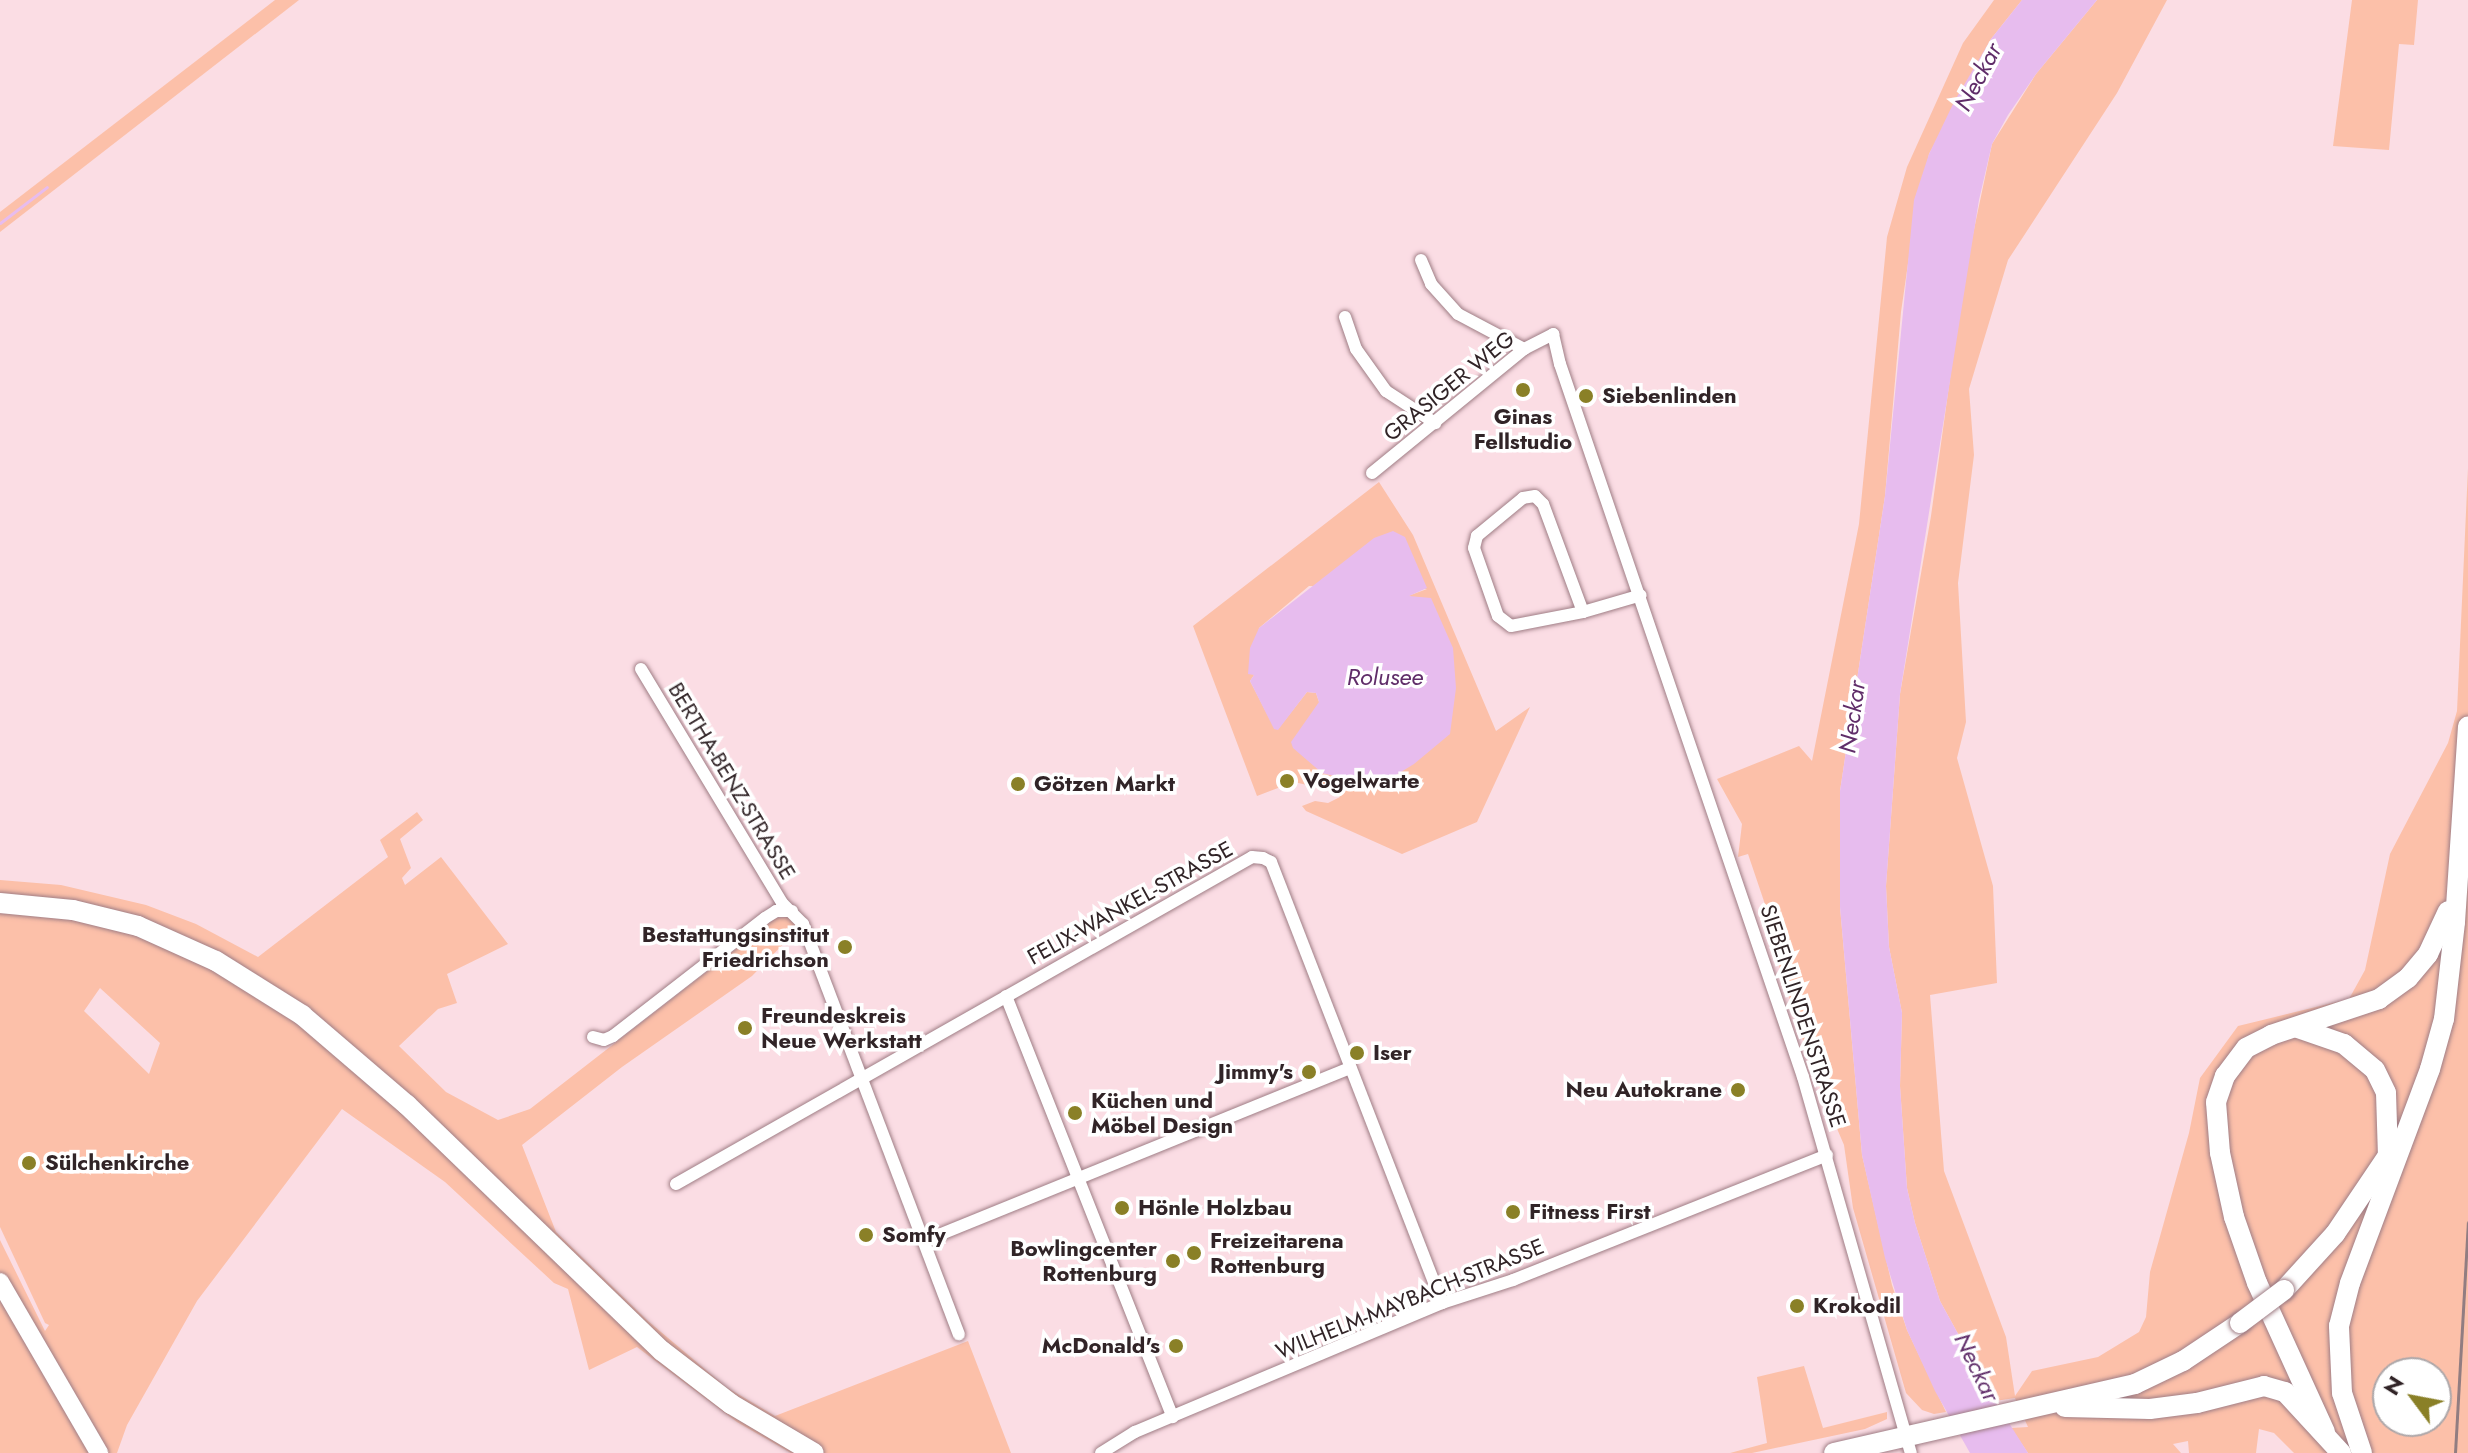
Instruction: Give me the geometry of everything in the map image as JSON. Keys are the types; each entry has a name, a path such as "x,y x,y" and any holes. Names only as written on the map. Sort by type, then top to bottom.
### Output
{"main road":[{"path":"2362,1453 2342,1393 2339,1326 2350,1283 2415,1113 2444,1019 2468,726"},
{"path":"2325,1432 2301,1384 2243,1244 2231,1204 2215,1123 2216,1102 2225,1076 2246,1048 2271,1035 2379,999 2408,978 2443,928 2457,884"},
{"path":"0,903 73,910 138,926 198,951 302,1015 407,1105 654,1345 731,1404 814,1453"},
{"path":"2298,1028 2344,1044 2375,1070 2386,1093 2388,1156"},
{"path":"1834,1453 1908,1445 1936,1431 2135,1384 2183,1361 2284,1290 2335,1234 2415,1113"},
{"path":"0,1282 99,1453"},
{"path":"2045,1407 2150,1409 2197,1403 2264,1386 2285,1392 2325,1432 2341,1453"}],"street":[{"path":"1421,260 1431,284 1458,314 1524,349"},
{"path":"1345,317 1356,349 1386,391 1435,423"},
{"name":"GRASIGER WEG","path":"1372,473 1524,349 1553,334"},
{"name":"SIEBENLINDENSTRASSE","path":"1553,334 1560,364 1641,595 1827,1155 1908,1445"},
{"path":"1583,612 1543,504 1535,496 1523,498 1477,536 1474,548 1498,616 1511,626 1583,612 1641,595"},
{"name":"BERTHA-BENZ-STRASSE","path":"641,669 782,903 803,924 860,1079"},
{"name":"FELIX-WANKEL-STRASSE","path":"676,1184 1252,857 1263,858 1271,862 1442,1303"},
{"name":"BERTHA-BENZ-STRASSE","path":"593,1037 604,1040 613,1036 765,918 776,911 792,911"},
{"path":"1006,996 1173,1417"},
{"path":"924,1241 1350,1068"},
{"path":"860,1079 959,1334"},
{"name":"WILHELM-MAYBACH-STRASSE","path":"1101,1453 1135,1432 1442,1303 1513,1280 1827,1155"}],"shaded area":[{"path":"275,0 299,0 0,232 0,212"},
{"path":"1994,0 2022,0 1991,39 1929,154 1911,243 1901,312 1885,496 1840,791 1840,907 1862,1155 1892,1285 1907,1330 1946,1412 1934,1414 1922,1410 1906,1393 1853,1208 1844,1145 1814,1075 1776,956 1771,922 1748,854 1738,857 1742,824 1717,779 1799,746 1812,761 1859,524 1887,237 1907,167 1963,43"},
{"path":"2097,0 2167,0 2117,93 2008,260 1969,389 1974,455 1958,583 1966,722 1957,758 1993,886 1997,983 1930,995 1944,1171 2006,1337 2015,1396 2032,1371 2098,1357 2139,1332 2146,1317 2150,1272 2189,1133 2200,1078 2238,1026 2349,999 2365,970 2390,854 2448,743 2457,711 2468,468 2468,1453 2294,1453 2274,1433 2259,1429 2256,1453 2189,1453 2188,1441 2173,1444 2181,1453 2028,1453 2011,1428 2028,1427 2015,1398 1995,1401 1940,1301 1907,1188 1900,1086 1902,1013 1889,947 1886,886 1900,694 1931,516 1964,277 1992,144 2036,74"},
{"path":"2352,0 2418,0 2414,45 2399,44 2389,150 2333,146"},
{"path":"1379,482 1413,535 1496,731 1530,707 1477,822 1402,854 1306,811 1302,806 1315,801 1328,803 1340,797 1333,791 1294,782 1257,796 1193,626","holes":["1309,586 1427,589 1408,596 1415,598 1378,786 1322,773 1316,693 1307,692 1275,729 1250,681 1254,675 1259,628"]},
{"path":"417,812 423,820 400,839 411,868 402,878 405,885 441,857 508,944 447,974 457,1003 438,1009 399,1046 446,1092 498,1120 530,1109 776,918 787,917 803,924 752,976 622,1067 522,1145 556,1232 648,1321 726,1387 775,1416 968,1341 1011,1453 791,1453 737,1422 637,1347 589,1370 568,1289 554,1283 445,1182 342,1109 197,1301 127,1425 117,1453 0,1453 0,1240 45,1331 49,1325 45,1323 0,1227 0,880 61,885 146,905 196,924 258,957 388,857 380,840","holes":["100,988 160,1043 149,1074 84,1011"]},
{"path":"1804,1366 1823,1428 1887,1412 1887,1419 1865,1429 1752,1453 1730,1453 1767,1443 1757,1377"}],"water":[{"name":"Neckar","path":"2022,0 2097,0 2036,74 1992,144 1979,200 1900,694 1886,886 1889,947 1902,1013 1900,1086 1907,1188 1915,1223 1940,1301 1995,1401 2028,1453 1970,1453 1935,1391 1907,1330 1885,1258 1862,1155 1840,907 1840,791 1885,496 1914,200 1929,154 1954,102 1991,39"},
{"name":"Rolusee","path":"1393,531 1405,537 1427,588 1409,596 1431,598 1453,648 1456,688 1450,734 1414,764 1378,786 1322,773 1293,748 1291,742 1319,702 1316,693 1307,692 1278,730 1274,729 1250,681 1254,675 1248,674 1250,648 1259,628 1374,538"}],"waterway":[{"path":"0,223 47,187"}],"railway":[{"path":"2455,1453 2468,1222"}],"place":[{"name":"Ginas Fellstudio","path":"1523,390"},
{"name":"Siebenlinden","path":"1586,396"},
{"name":"Vogelwarte","path":"1287,781"},
{"name":"Götzen Markt","path":"1018,784"},
{"name":"Bestattungsinstitut Friedrichson","path":"845,947"},
{"name":"Freundeskreis Neue Werkstatt","path":"745,1028"},
{"name":"Iser","path":"1357,1053"},
{"name":"Jimmy's","path":"1309,1072"},
{"name":"Neu Autokrane","path":"1738,1090"},
{"name":"Küchen und Möbel Design","path":"1075,1113"},
{"name":"Sülchenkirche","path":"29,1163"},
{"name":"Hönle Holzbau","path":"1122,1208"},
{"name":"Fitness First","path":"1513,1212"},
{"name":"Somfy","path":"866,1235"},
{"name":"Freizeitarena Rottenburg","path":"1194,1253"},
{"name":"Bowlingcenter Rottenburg","path":"1173,1261"},
{"name":"Krokodil","path":"1797,1306"},
{"name":"McDonald's","path":"1176,1346"}]}
